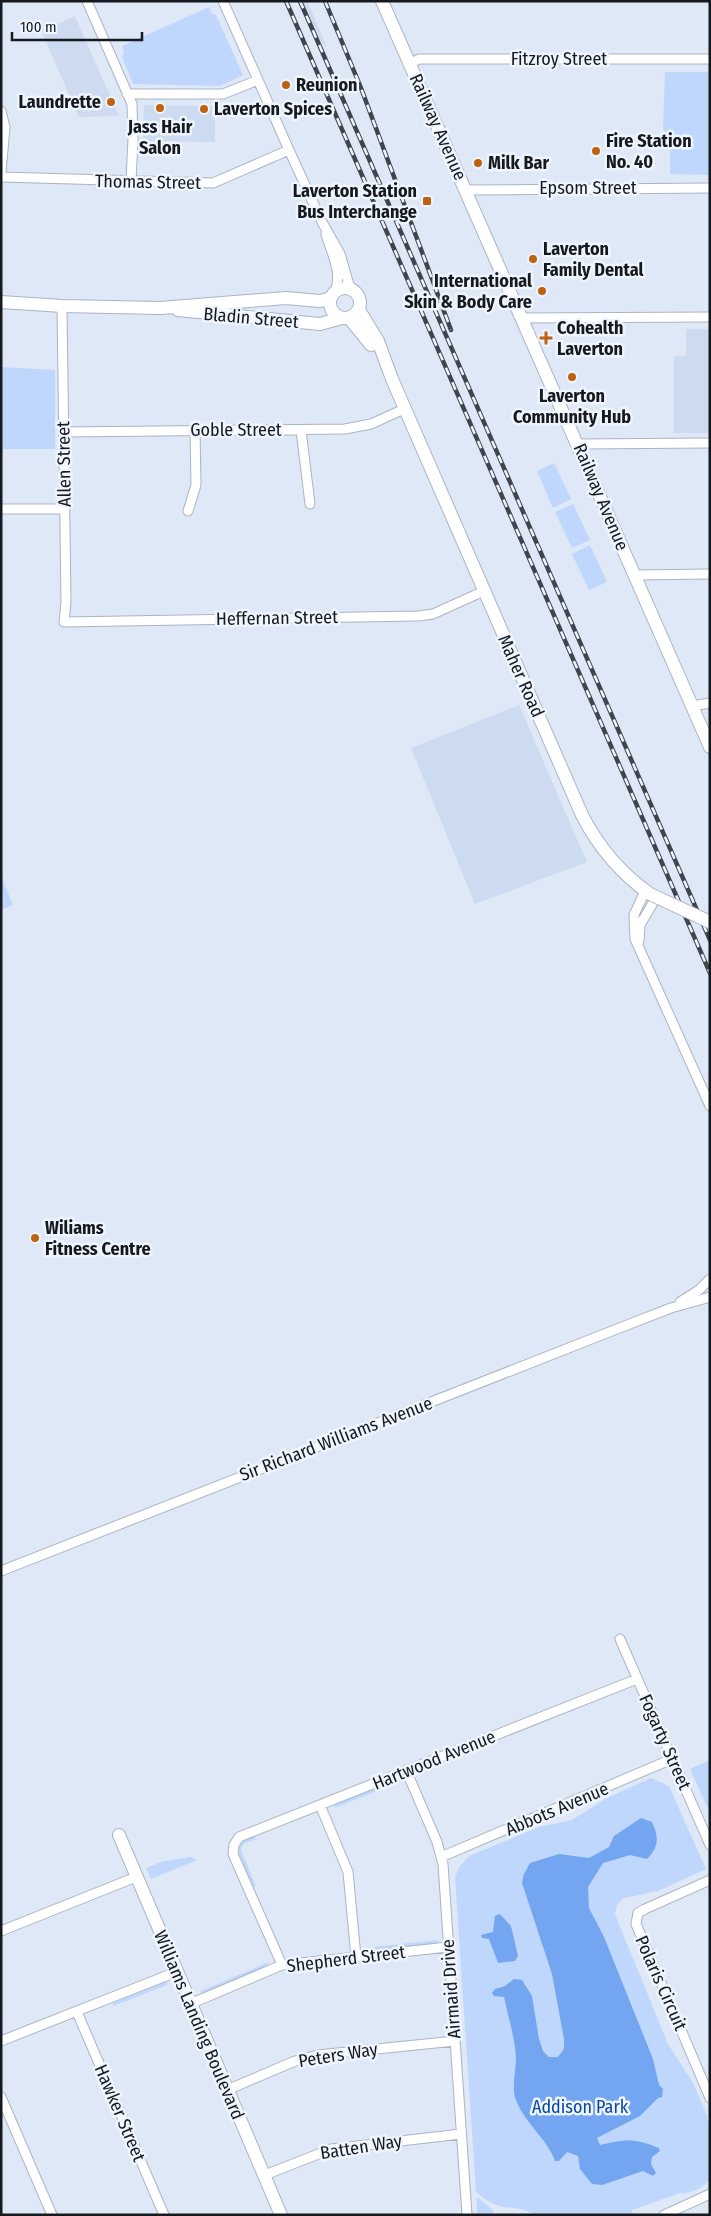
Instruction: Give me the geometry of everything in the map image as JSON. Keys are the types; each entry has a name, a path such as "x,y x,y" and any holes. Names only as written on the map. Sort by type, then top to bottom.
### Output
{"street":[{"path":"223,1 322,222 340,254 349,285 359,298 350,315 333,313 330,303 338,286 337,270 322,222"},
{"name":"Railway Avenue","path":"382,1 710,747"},
{"path":"89,2 128,94 133,114 131,181"},
{"name":"Fitzroy Street","path":"409,64 419,59 710,59"},
{"path":"128,94 223,94 258,80"},
{"path":"1,111 5,128 1,172"},
{"name":"Thomas Street","path":"1,177 213,183 289,150"},
{"name":"Epsom Street","path":"466,190 710,188"},
{"path":"333,295 344,288 352,290"},
{"name":"Bladin Street","path":"1,302 62,306 160,308 286,298 320,300 333,295"},
{"name":"Allen Street","path":"62,306 64,622"},
{"name":"Bladin Street","path":"160,308 201,314 320,324 350,315"},
{"name":"Maher Road","path":"350,315 378,341 404,409 589,829 614,864 651,896 710,922"},
{"path":"522,318 710,317"},
{"name":"Goble Street","path":"63,432 345,429 371,424 404,409"},
{"path":"188,511 196,485 195,430"},
{"path":"302,430 310,504"},
{"path":"578,444 710,443"},
{"path":"1,509 64,509"},
{"path":"635,575 710,574"},
{"name":"Heffernan Street","path":"64,622 418,616 433,614 484,591"},
{"path":"692,706 710,703"},
{"path":"643,956 639,942 640,925 651,896"},
{"path":"651,896 635,911 632,923 634,936 710,1106"},
{"name":"Sir Richard Williams Avenue","path":"671,1308 699,1290 710,1279"},
{"name":"Sir Richard Williams Avenue","path":"1,1571 671,1308 710,1297"},
{"name":"Fogarty Street","path":"620,1639 710,1845"},
{"name":"Hartwood Avenue","path":"282,1966 233,1854 234,1845 244,1835 637,1680"},
{"name":"Abbots Avenue","path":"442,1857 672,1759"},
{"name":"Airmaid Drive","path":"406,1770 442,1857 467,2215"},
{"path":"320,1805 348,1872 356,1957"},
{"name":"Williams Landing Boulevard","path":"119,1835 281,2215"},
{"path":"1,1931 136,1876"},
{"name":"Polaris Circuit","path":"710,1880 638,1913 636,1924 710,2098"},
{"name":"Shepherd Street","path":"190,2004 282,1966 448,1948"},
{"path":"1,2041 176,1972"},
{"name":"Hawker Street","path":"77,2012 164,2215"},
{"name":"Peters Way","path":"227,2090 295,2061 318,2055 455,2041"},
{"path":"1,2097 52,2215"},
{"name":"Batten Way","path":"265,2176 330,2149 461,2134"},
{"path":"664,2215 710,2194"}],"shaded area":[{"path":"297,1 307,1 327,47 312,34"},
{"path":"75,16 119,116 79,117 43,35 45,30"},
{"path":"144,105 215,106 215,142 143,141"},
{"path":"686,329 710,329 710,433 674,433 674,356 686,356"},
{"path":"519,705 587,862 475,904 411,748"}],"green space":[{"path":"209,7 211,13 216,15 243,75 220,86 133,84 122,57 124,51 122,46"},
{"path":"665,72 710,72 710,175 670,174 670,142 663,128"},
{"path":"1,367 55,370 55,449 1,449"},
{"path":"554,463 571,499 553,508 537,471"},
{"path":"573,504 590,540 572,548 555,512"},
{"path":"590,545 607,582 589,590 572,554"},
{"path":"1,876 13,905 1,910"},
{"path":"710,1760 710,1813 690,1769"},
{"name":"Addison Park","path":"651,1778 669,1786 706,1869 658,1891 624,1898 617,1905 615,1914 668,2044 693,2083 707,2116 710,2131 710,2180 692,2192 680,2193 632,2210 631,2215 535,2215 520,2209 494,2204 476,2192 455,1877 460,1866 469,1856 539,1827 572,1820 607,1798"},
{"path":"396,1780 401,1781 335,1808 334,1805 338,1803"},
{"path":"254,1836 256,1839 243,1844 241,1850 256,1887 253,1887 238,1851 242,1841"},
{"path":"191,1857 197,1860 151,1879 146,1868 161,1862"},
{"path":"438,1940 438,1942 430,1944 371,1950 364,1948"},
{"path":"269,1962 258,1971 249,1975 202,1993 199,1992"},
{"path":"167,1981 167,1985 113,2006 113,2003"},
{"path":"477,2197 494,2211 492,2215 477,2215"}],"water":[{"path":"641,1818 652,1822 657,1837 654,1850 647,1859 630,1855 603,1863 588,1887 589,1908 604,1937 653,2059 659,2085 663,2089 662,2097 658,2098 640,2116 597,2138 600,2145 630,2140 643,2142 659,2148 660,2151 652,2157 651,2164 656,2173 653,2176 643,2171 602,2185 592,2184 580,2169 578,2156 567,2152 559,2161 555,2161 547,2145 520,2109 514,2090 516,2058 514,2042 504,1997 494,1996 492,1993 495,1989 505,1986 514,1979 522,1980 532,1996 539,2039 543,2051 549,2057 558,2057 564,2049 564,2039 552,1974 522,1883 524,1874 530,1863 559,1854 589,1858 609,1847 614,1836"},
{"path":"500,1914 511,1926 518,1956 515,1961 498,1963 489,1939 482,1938 481,1935 493,1932 495,1916"}],"railway":[{"path":"286,1 710,973"},
{"path":"300,1 710,940"},
{"path":"325,1 361,88 451,330"}],"place":[{"name":"Reunion","path":"286,85"},
{"name":"Laundrette","path":"111,102"},
{"name":"Jass Hair Salon","path":"160,108"},
{"name":"Laverton Spices","path":"204,109"},
{"name":"Fire Station No. 40","path":"596,151"},
{"name":"Milk Bar","path":"478,163"},
{"name":"Laverton Station Bus Interchange","path":"427,201"},
{"name":"Laverton Family Dental","path":"533,259"},
{"name":"International Skin & Body Care","path":"542,291"},
{"name":"Cohealth Laverton","path":"546,338"},
{"name":"Laverton Community Hub","path":"572,377"},
{"name":"Wiliams Fitness Centre","path":"35,1238"}]}
